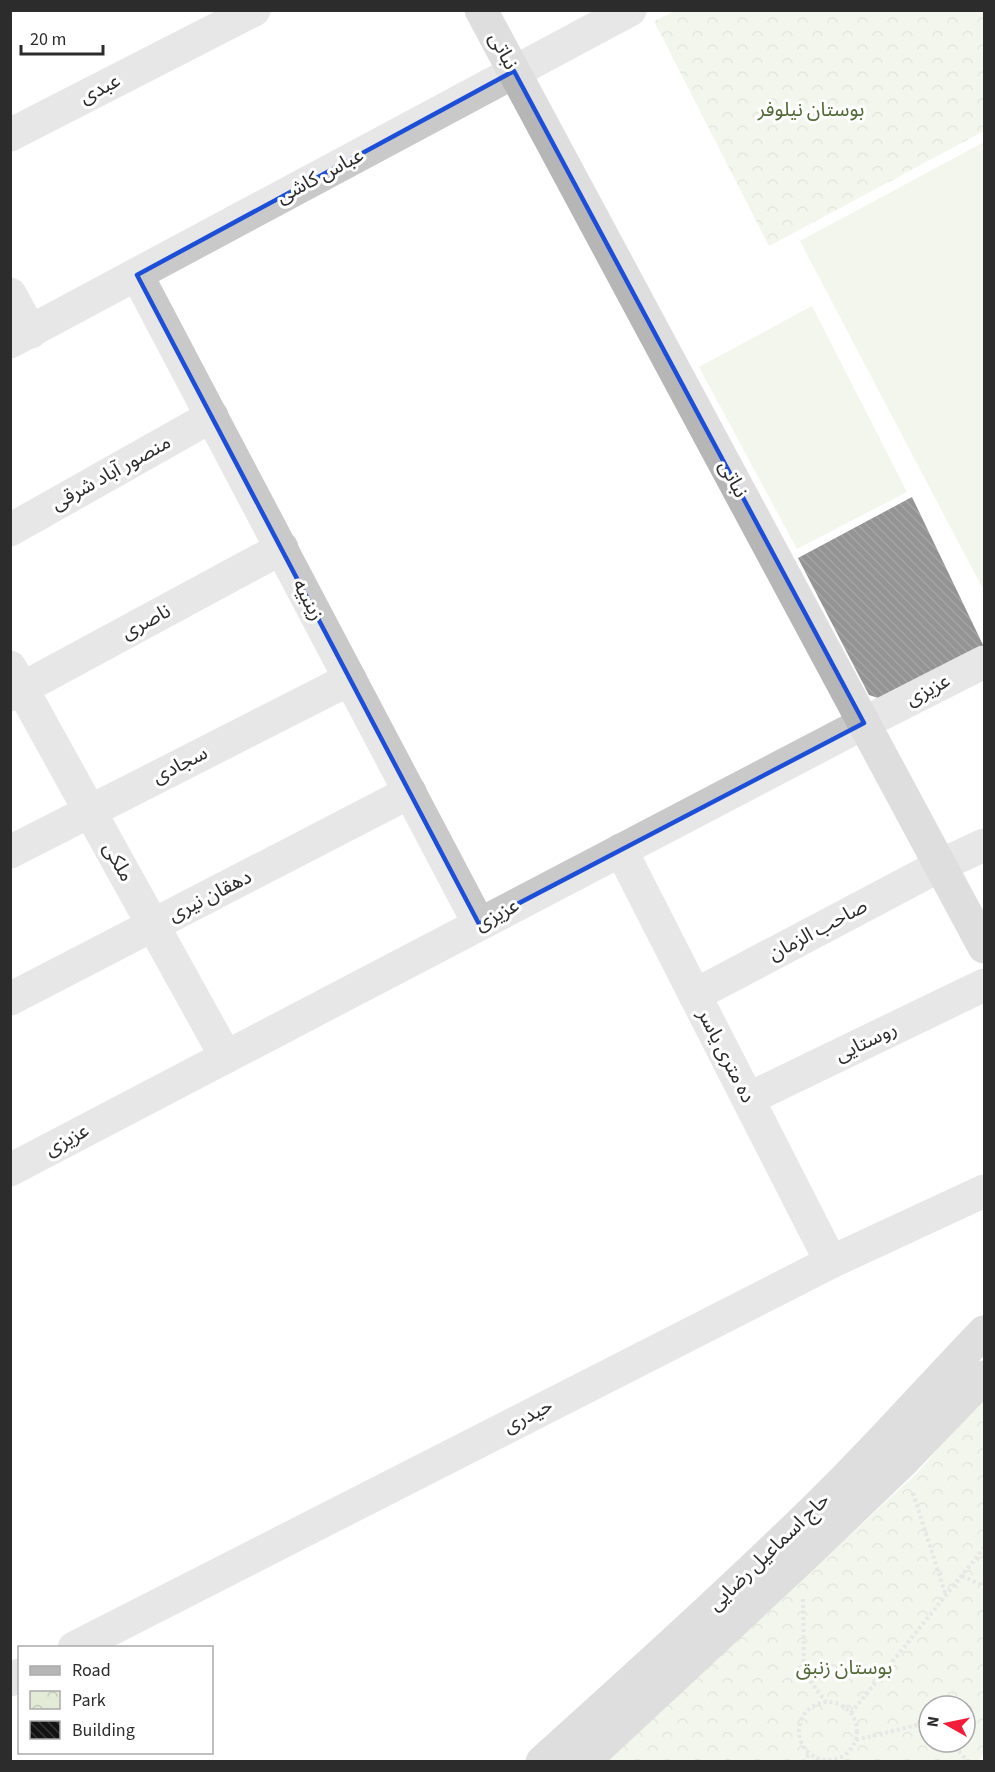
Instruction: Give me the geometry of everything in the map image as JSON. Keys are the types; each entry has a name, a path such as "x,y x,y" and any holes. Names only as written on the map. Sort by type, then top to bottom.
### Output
{"main road":[{"name":"نباتی","path":"481,10 984,947"},
{"name":"حاج اسماعیل رضایی","path":"542,1761 701,1617 818,1506 984,1332"},
{"name":"حاج اسماعیل رضایی","path":"583,1761 802,1558 903,1461 984,1377"}],"street":[{"name":"عبدی","path":"10,135 254,10"},
{"name":"عباس کاشی","path":"21,337 630,10"},
{"name":"زینبیه","path":"137,275 479,924"},
{"path":"10,294 21,337"},
{"name":"منصور آباد شرقی","path":"10,530 212,416"},
{"name":"ناصری","path":"14,683 282,548"},
{"name":"عزیزی","path":"10,1170 984,662"},
{"name":"سجادی","path":"10,852 350,679"},
{"name":"ملکی","path":"14,683 90,811 226,1057"},
{"name":"دهقان نیری","path":"10,999 410,792"},
{"name":"صاحب الزمان","path":"695,995 984,845"},
{"name":"ده متری یاسر","path":"621,850 831,1262"},
{"name":"روستایی","path":"748,1099 984,985"},
{"name":"حیدری","path":"76,1646 831,1262 984,1191"}],"path":[{"path":"903,1461 946,1596"},
{"path":"851,1713 984,1548"},
{"path":"802,1558 804,1673 826,1702"},
{"path":"962,1576 984,1586"},
{"path":"826,1702 835,1702 851,1713 856,1722 857,1731 856,1740 851,1749 845,1755 827,1761 809,1754 803,1746 799,1727 808,1710 816,1704 826,1702"},
{"path":"856,1740 917,1725"},
{"path":"803,1761 809,1754"}],"highlighted area":[{"path":"514,71 864,723 479,924 137,275"}],"green space":[{"name":"بوستان نیلوفر","path":"675,11 984,11 984,131 769,246 654,21"},
{"path":"984,142 984,591 800,241"},
{"path":"812,306 907,492 797,549 699,367"},
{"name":"بوستان زنبق","path":"984,1397 984,1752 979,1761 605,1762 917,1473"}],"building":[{"path":"912,497 984,647 887,701 869,695 798,558"}]}
